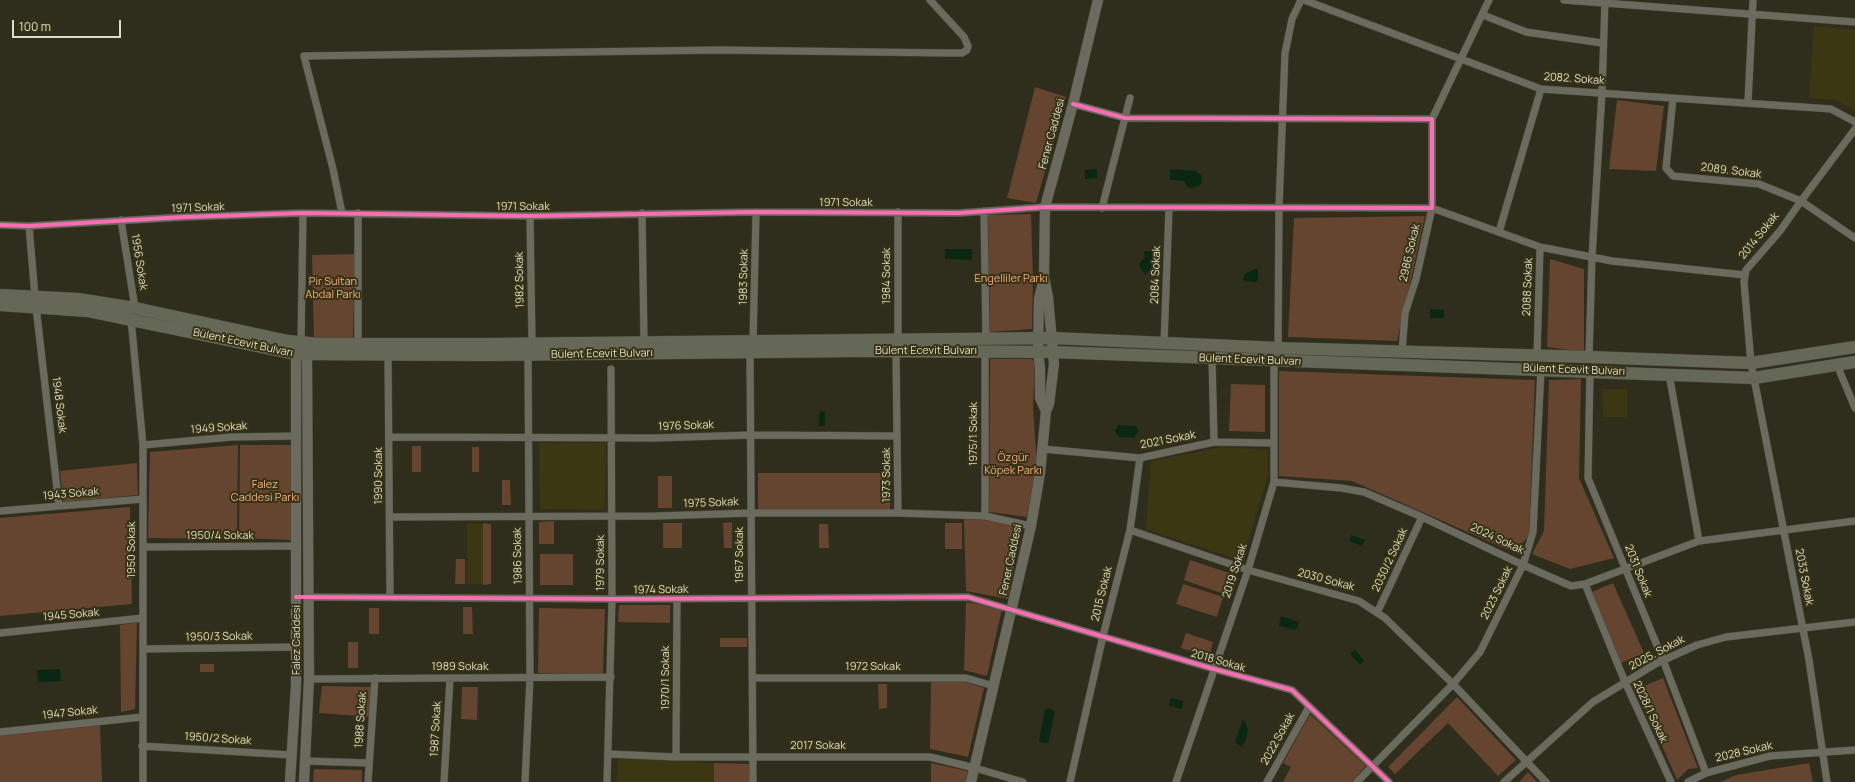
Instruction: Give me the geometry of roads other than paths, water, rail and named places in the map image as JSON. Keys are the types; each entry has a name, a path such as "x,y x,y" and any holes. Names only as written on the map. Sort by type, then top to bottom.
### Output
{"main road":[{"name":"Bülent Ecevit Bulvarı","path":"0,295 88,311 133,314 301,343 530,349 986,345 1052,338 1278,348 1402,349 1750,364 1855,347"},
{"name":"Bülent Ecevit Bulvarı","path":"0,305 35,302"},
{"name":"Bülent Ecevit Bulvarı","path":"133,314 302,354 388,355 530,349 644,342 752,347"},
{"name":"Bülent Ecevit Bulvarı","path":"986,345 1038,352 1541,369 1754,378 1855,362"}],"street":[{"path":"342,213 333,169 304,56 718,50 962,53 967,50 968,46 964,37 930,0"},
{"name":"Fener Caddesi","path":"1046,411 1040,398 1040,368 1038,352 1039,299 1044,277 1045,207 1073,104 1098,0"},
{"path":"1278,348 1279,207 1285,52 1292,20 1301,0"},
{"name":"2082. Sokak","path":"1304,0 1541,89 1748,102 1831,109 1855,122"},
{"path":"1073,104 1125,118 1282,117 1432,119 1490,0"},
{"path":"1564,0 1605,1 1855,22"},
{"path":"1748,102 1754,0"},
{"path":"1589,357 1592,257 1602,92 1602,43 1605,1"},
{"path":"1482,15 1526,32 1602,43"},
{"path":"1499,232 1541,89"},
{"path":"1102,208 1130,98"},
{"name":"2089. Sokak","path":"1673,98 1666,168 1673,176 1759,184 1801,201 1855,238"},
{"name":"2986 Sokak","path":"1402,349 1405,314 1416,279 1432,208 1432,119"},
{"name":"2014 Sokak","path":"1754,378 1750,364 1744,282 1746,270 1780,232 1801,201 1855,129"},
{"name":"1971 Sokak","path":"0,225 29,226 121,220 303,213 530,216 756,212 984,211 1045,207 1432,208"},
{"name":"2084 Sokak","path":"1164,344 1169,208"},
{"path":"1432,208 1540,247"},
{"name":"1975/1 Sokak","path":"984,211 986,345 985,516"},
{"name":"1983 Sokak","path":"752,347 756,212"},
{"name":"1984 Sokak","path":"897,346 898,212"},
{"path":"302,354 303,213"},
{"path":"358,214 358,344"},
{"path":"642,214 644,342"},
{"name":"1982 Sokak","path":"530,216 530,349"},
{"name":"1956 Sokak","path":"121,220 133,314"},
{"name":"1948 Sokak","path":"29,226 35,302 59,506"},
{"name":"2088 Sokak","path":"1537,356 1540,247 1612,261 1745,276"},
{"name":"Fener Caddesi","path":"971,782 1031,526 1043,449 1046,411 1049,404 1054,364 1048,297 1044,277"},
{"name":"1950 Sokak","path":"133,314 143,445 143,782"},
{"path":"897,346 897,436"},
{"name":"1967 Sokak","path":"752,347 751,513 753,782"},
{"name":"1986 Sokak","path":"525,782 530,678 528,438 530,349"},
{"name":"Falez Caddesi","path":"290,782 296,685 296,436 302,354"},
{"name":"Falez Caddesi","path":"302,354 309,679 304,782"},
{"name":"1990 Sokak","path":"388,355 390,437 390,597"},
{"path":"1212,358 1214,442"},
{"name":"2019 Sokak","path":"1176,782 1248,570 1274,482 1274,361"},
{"path":"1838,365 1855,408"},
{"name":"1979 Sokak","path":"608,782 612,599 613,438 611,369"},
{"name":"2024 Sokak","path":"1274,482 1341,488 1364,492 1422,516 1523,564 1533,532 1541,369"},
{"name":"2031 Sokak","path":"1590,371 1588,478 1663,660 1706,772"},
{"path":"1669,374 1699,541"},
{"name":"2033 Sokak","path":"1754,378 1810,660 1827,782"},
{"name":"1976 Sokak","path":"390,437 613,438 751,434 897,436"},
{"name":"1949 Sokak","path":"143,445 232,437 296,436"},
{"name":"1973 Sokak","path":"897,436 898,513"},
{"name":"2021 Sokak","path":"1043,449 1140,458 1214,442 1273,443"},
{"name":"2015 Sokak","path":"1070,782 1103,636 1130,530 1140,458"},
{"name":"1943 Sokak","path":"0,511 143,499"},
{"name":"1975 Sokak","path":"390,517 898,513 985,516 1031,526"},
{"name":"2030/2 Sokak","path":"1377,613 1422,516"},
{"name":"2023 Sokak","path":"1357,782 1453,684 1480,652 1523,564 1571,586 1585,584 1624,568 1699,541 1855,521"},
{"name":"2030 Sokak","path":"1130,530 1248,570 1359,601 1385,618 1453,684 1546,782"},
{"name":"1950/4 Sokak","path":"143,547 296,546"},
{"name":"2028/1 Sokak","path":"1585,584 1625,682 1671,782"},
{"path":"296,597 308,597"},
{"name":"1974 Sokak","path":"308,597 530,599 968,597 1012,610"},
{"name":"1970/1 Sokak","path":"676,757 677,598"},
{"name":"2018 Sokak","path":"1012,610 1214,669 1292,690 1389,782"},
{"name":"1945 Sokak","path":"0,632 143,618"},
{"name":"2025. Sokak","path":"1504,782 1593,702 1663,660 1697,645 1726,637 1855,622"},
{"name":"1950/3 Sokak","path":"143,649 296,647"},
{"name":"1989 Sokak","path":"309,679 611,677"},
{"name":"1988 Sokak","path":"368,782 375,678"},
{"name":"1987 Sokak","path":"444,782 450,678"},
{"name":"1972 Sokak","path":"752,678 966,678 994,686"},
{"name":"2022 Sokak","path":"1267,782 1309,707"},
{"name":"1947 Sokak","path":"0,732 142,717"},
{"name":"1950/2 Sokak","path":"142,746 292,755"},
{"name":"2028 Sokak","path":"1688,782 1706,772 1770,756 1855,750"},
{"name":"2017 Sokak","path":"609,754 676,757 752,756 930,758 975,768 1023,782"},
{"name":"1988 Sokak","path":"305,761 369,763"}],"park label":[{"name":"Engelliler Parkı","path":"1011,279"},
{"name":"Pir Sultan Abdal Parkı","path":"333,288"},
{"name":"Özgür Köpek Parkı","path":"1013,464"},
{"name":"Falez Caddesi Parkı","path":"265,491"}]}
